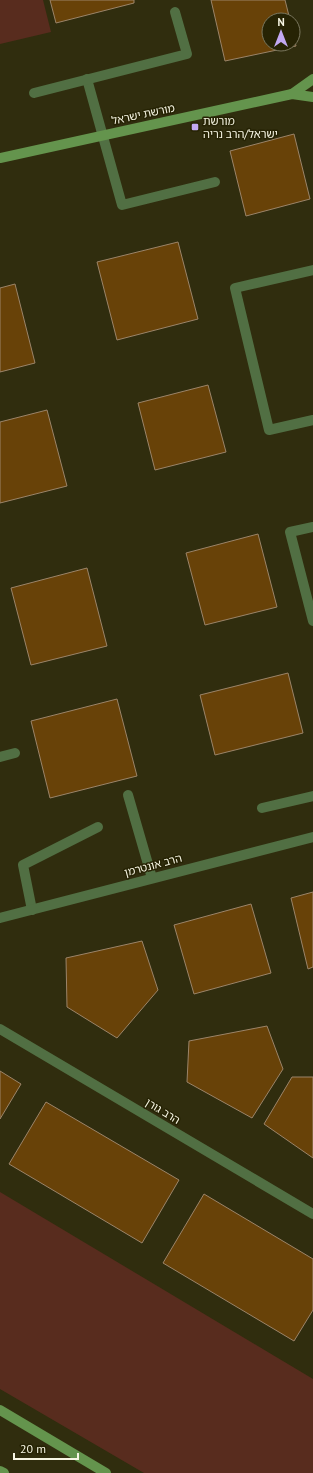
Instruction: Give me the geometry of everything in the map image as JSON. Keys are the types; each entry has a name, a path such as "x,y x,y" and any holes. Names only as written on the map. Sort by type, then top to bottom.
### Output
{"street":[{"path":"34,93 187,54 175,12"},
{"path":"87,79 122,205 215,182"},
{"name":"מורשת ישראל","path":"292,94 313,79"},
{"name":"מורשת ישראל","path":"0,158 292,94 313,97"},
{"path":"313,270 235,288 269,430 313,420"},
{"path":"313,527 290,532 313,621"},
{"path":"0,757 15,753"},
{"path":"128,796 152,878"},
{"path":"262,808 313,796"},
{"path":"32,910 23,865 98,827"},
{"name":"הרב אונטרמן","path":"0,918 313,837"},
{"name":"הרב גורן","path":"0,1028 313,1214"},
{"path":"0,1410 106,1473"},
{"path":"0,1471 4,1473"}],"shaded area":[{"path":"0,0 43,0 51,32 0,44"},
{"path":"0,1192 313,1379 313,1473 144,1473 0,1389"}],"building":[{"path":"50,0 134,0 134,3 56,23"},
{"path":"211,0 285,0 288,12 261,12 261,52 268,52 225,61"},
{"path":"294,134 310,199 246,216 230,151"},
{"path":"178,242 198,319 117,340 97,262"},
{"path":"15,284 35,363 0,372 0,288"},
{"path":"208,385 226,452 155,470 138,403"},
{"path":"47,410 67,486 0,503 0,422"},
{"path":"258,534 277,607 205,625 186,553"},
{"path":"87,568 107,646 31,665 11,588"},
{"path":"288,673 303,733 215,755 200,695"},
{"path":"117,699 137,776 50,798 31,721"},
{"path":"313,892 313,967 308,969 291,898"},
{"path":"251,904 271,973 194,994 174,925"},
{"path":"142,941 158,990 117,1038 67,1007 66,958"},
{"path":"267,1026 283,1069 252,1118 187,1082 189,1041"},
{"path":"0,1071 21,1084 0,1119"},
{"path":"292,1077 313,1077 313,1158 264,1124"},
{"path":"46,1102 179,1180 142,1243 9,1164"},
{"path":"204,1194 313,1259 313,1310 294,1341 163,1263"}],"place":[{"name":"מורשת ישראל/הרב נריה","path":"195,127"}]}
